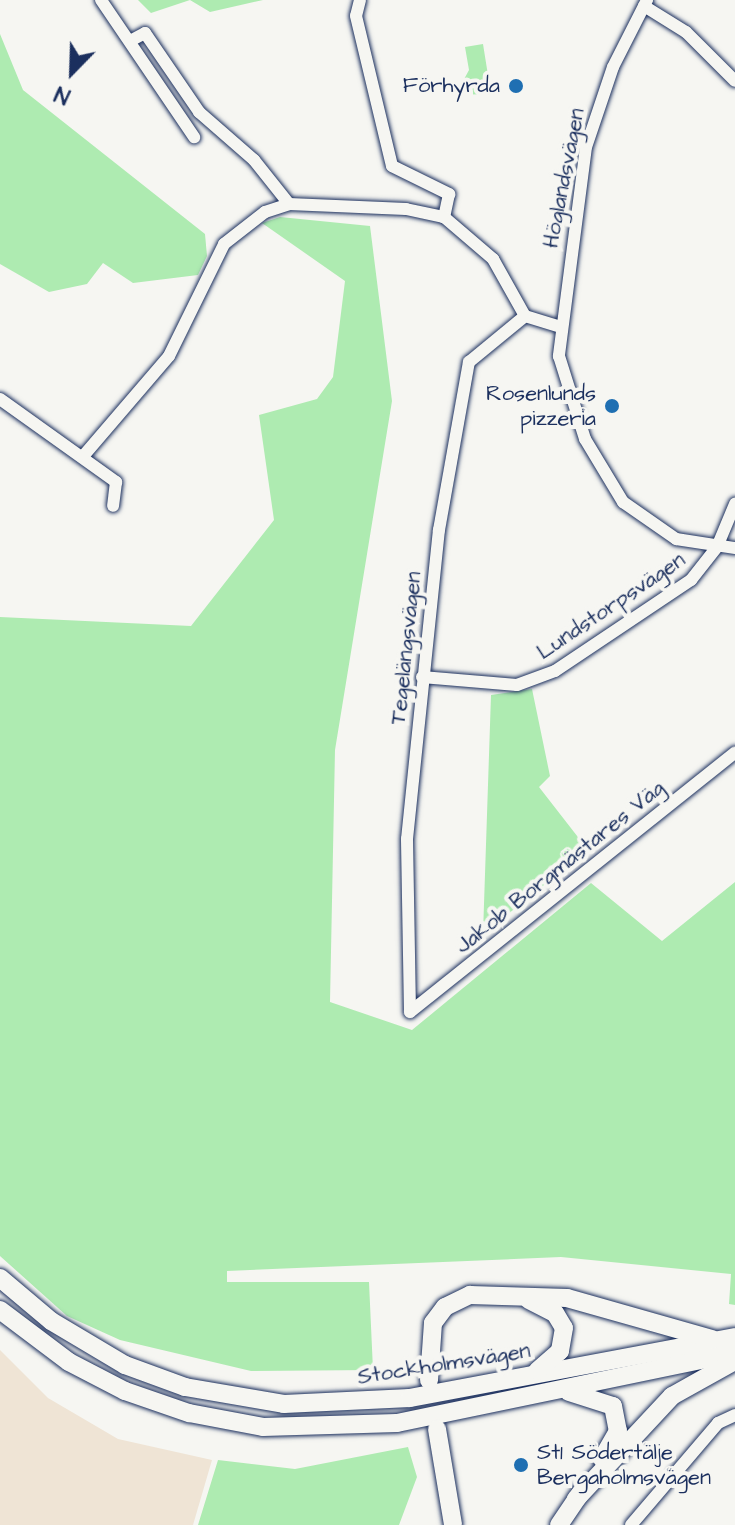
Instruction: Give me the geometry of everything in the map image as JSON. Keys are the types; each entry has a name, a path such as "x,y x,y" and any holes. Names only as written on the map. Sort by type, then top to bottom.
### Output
{"main road":[{"name":"Stockholmsvägen","path":"0,1278 100,1352 155,1378 220,1395 343,1404 533,1374 735,1337"},
{"path":"507,1294 546,1307 564,1328 560,1351 533,1374"},
{"path":"429,1380 429,1333 445,1307 470,1295 567,1298 712,1339"},
{"path":"0,1310 69,1362 125,1391 240,1424 331,1429 397,1423 559,1392 735,1353"},
{"path":"576,1499 672,1396 735,1361"},
{"path":"559,1392 607,1401 619,1422 559,1525"},
{"path":"437,1429 453,1525"}],"street":[{"path":"101,0 194,137"},
{"path":"360,0 356,16 392,166 449,194 444,217"},
{"path":"645,3 686,32 735,81"},
{"name":"Höglandsvägen","path":"645,3 613,67 586,147 558,326 559,356 585,439 623,502 676,539 735,548"},
{"path":"130,41 145,33 199,112 254,160 289,204"},
{"path":"85,454 169,356 224,244 265,212 289,204 444,217 493,259 525,316 558,326"},
{"name":"Tegelängsvägen","path":"410,1012 407,839 422,677 469,362 525,316"},
{"path":"0,399 85,454 116,482 113,506"},
{"name":"Lundstorpsvägen","path":"422,677 502,686 541,678 691,580 717,547 735,504"},
{"name":"Jakob Borgmästares Väg","path":"410,1012 735,753"},
{"path":"631,1525 718,1423 735,1415"}],"shaded area":[{"path":"0,1350 48,1398 118,1439 212,1460 193,1525 0,1525"}],"green space":[{"path":"138,0 190,0 151,13"},
{"path":"190,0 263,0 210,12"},
{"path":"0,34 23,90 205,234 207,256 198,275 133,283 103,263 87,284 49,292 0,264"},
{"path":"483,44 491,94 450,95 449,84 462,83 469,70 465,47"},
{"path":"280,217 370,226 392,401 335,750 330,1002 412,1030 591,883 662,941 735,882 735,1305 729,1304 731,1274 561,1257 227,1271 227,1282 369,1282 373,1370 251,1371 120,1340 67,1316 0,1256 0,617 191,626 274,520 259,415 317,399 333,377 345,281 262,223"},
{"path":"532,689 550,776 539,787 588,850 483,934 491,695"},
{"path":"408,1447 417,1477 399,1525 198,1525 218,1460 295,1469"}],"place":[{"name":"Förhyrda","path":"516,86"},
{"name":"Rosenlunds pizzeria","path":"612,406"},
{"name":"St1 Södertälje Bergaholmsvägen","path":"521,1465"}]}
